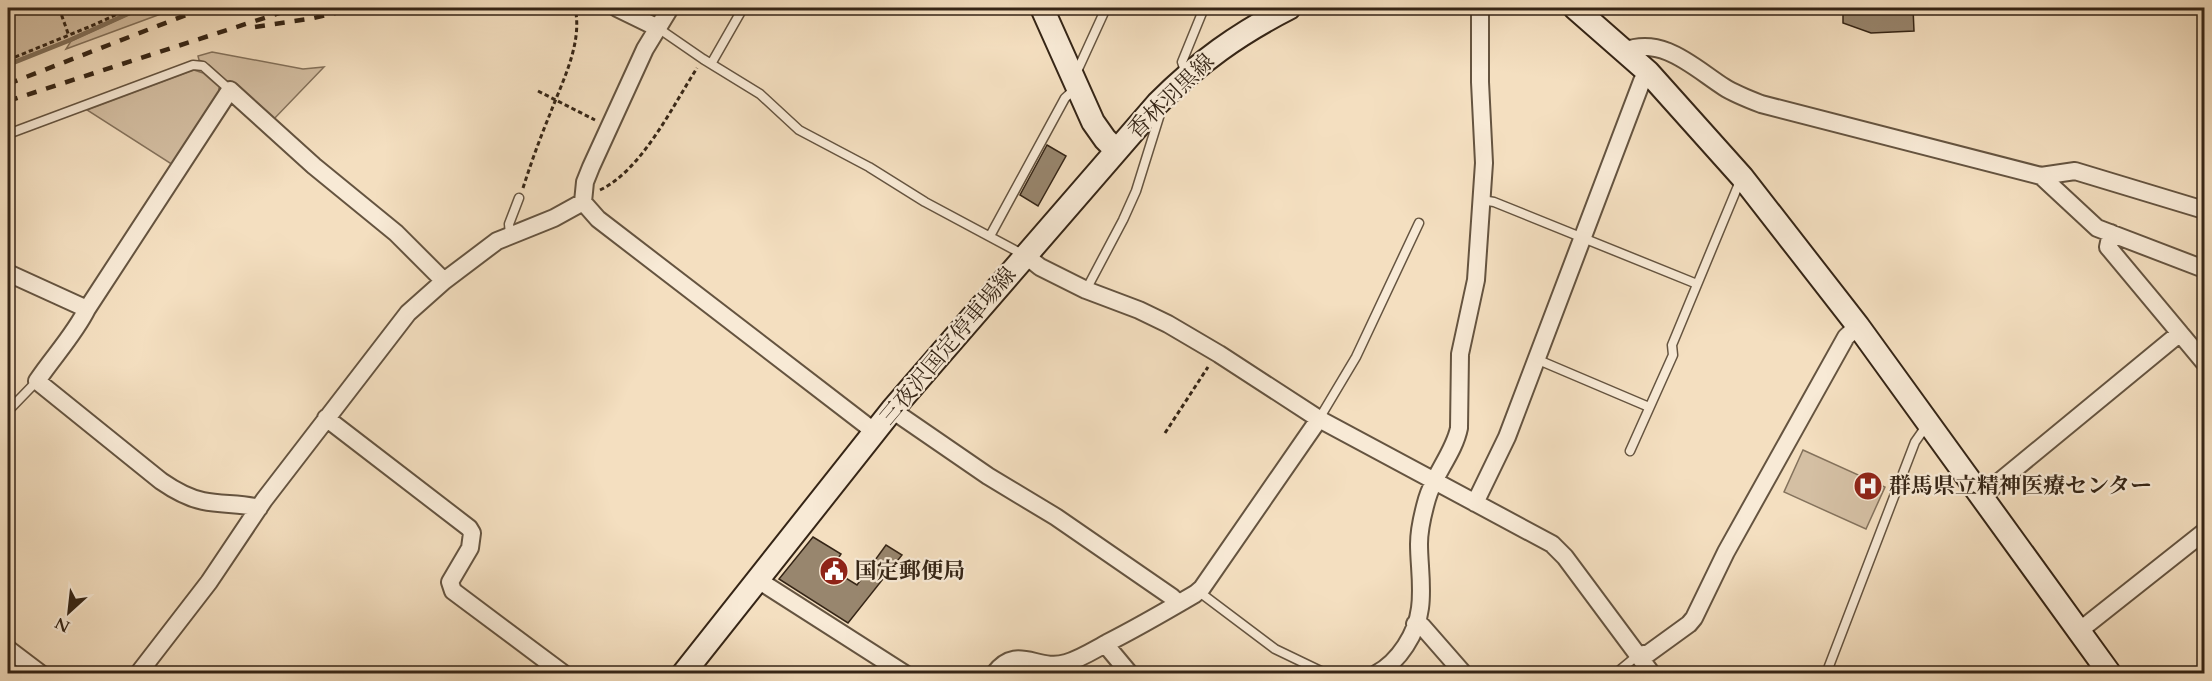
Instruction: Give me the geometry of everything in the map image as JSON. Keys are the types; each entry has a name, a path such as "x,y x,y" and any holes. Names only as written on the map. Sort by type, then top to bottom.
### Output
{"main road":[{"path":"1042,8 1093,122 1116,150"},
{"name":"香林羽黒線","path":"1116,150 1186,75 1225,45 1289,8"},
{"path":"1575,8 1648,72 1742,177 1858,326 2110,674"},
{"name":"三夜沢国定停車場線","path":"683,674 892,410 1116,150"}],"street":[{"path":"617,8 658,28"},
{"path":"138,674 208,582 259,508 326,418 408,313 482,252 510,234 547,221 583,197 591,166 645,49 670,8"},
{"path":"1376,674 1394,662 1407,642 1420,610 1420,530 1432,481 1460,428 1460,354 1476,280 1484,163 1480,82 1480,8"},
{"path":"1624,51 1640,46 1678,55 1724,87 1748,100 2041,176 2075,171 2205,210"},
{"path":"1474,503 1507,437 1642,81 1648,72"},
{"path":"259,508 203,501 179,492 161,481 37,381 52,357 80,323 230,90 314,166 396,233 444,281"},
{"path":"2041,176 2097,228 2205,269"},
{"path":"583,197 598,219 875,432"},
{"path":"2111,233 2108,247 2205,362"},
{"path":"1025,255 1040,267 1086,290 1168,324 1319,419 1542,538 1558,549 1652,674"},
{"path":"8,273 87,309"},
{"path":"1638,655 1648,653 1694,618 1726,552 1840,347 1858,326"},
{"path":"1982,496 2180,333"},
{"path":"892,410 988,476 1056,517 1172,597 1178,604"},
{"path":"326,418 469,528 473,537 470,548 450,582 453,591 564,674"},
{"path":"994,674 1004,663 1015,658 1065,669 1198,591 1319,419"},
{"path":"2079,631 2205,532"},
{"path":"758,580 905,674"},
{"path":"1414,624 1422,626 1464,674"},
{"path":"1105,644 1130,674"},
{"path":"8,649 41,674"}],"lane":[{"path":"707,62 744,8"},
{"path":"990,236 1065,98 1106,8"},
{"path":"1186,75 1182,62 1204,8"},
{"path":"658,28 707,62 760,93 799,130 1025,255"},
{"path":"8,134 193,65 203,66 230,90"},
{"path":"1086,290 1136,191 1160,114 1158,103"},
{"path":"1630,451 1673,355 1672,345 1742,177"},
{"path":"510,234 509,224 519,198"},
{"path":"1482,201 1494,202 1697,284"},
{"path":"1319,419 1356,357 1419,223"},
{"path":"1536,359 1649,407"},
{"path":"8,411 37,381"},
{"path":"1826,674 1915,442 1931,425"},
{"path":"1198,591 1275,649 1327,674"},
{"path":"1615,674 1638,655"}],"path":[{"path":"59,8 69,36"},
{"path":"8,60 69,36 130,8"},
{"path":"519,198 555,100 569,69 576,31 575,8"},
{"path":"583,197 616,182 630,168 707,62"},
{"path":"538,91 609,127"},
{"path":"1165,433 1219,354"}],"shaded area":[{"path":"8,8 138,8 67,40 8,63"},
{"path":"143,8 177,8 66,49 71,41"},
{"path":"212,52 303,69 324,67 272,121 209,65 199,60 198,56"},
{"path":"194,70 203,73 219,87 219,96 173,165 87,110"},
{"path":"1803,450 1885,487 1866,529 1784,492"}],"building":[{"path":"1843,8 1913,8 1914,31 1871,33 1843,23"},
{"path":"1047,145 1066,156 1038,206 1020,195"},
{"path":"813,537 841,554 831,569 857,585 886,545 902,555 848,623 779,579"}],"waterway":[{"path":"8,65 141,8"}],"railway":[{"path":"8,84 204,8"},
{"path":"8,101 295,8"},
{"path":"255,27 314,18 356,8"}],"place":[{"name":"群馬県立精神医療センター","path":"1868,486"},
{"name":"国定郵便局","path":"834,571"}]}
